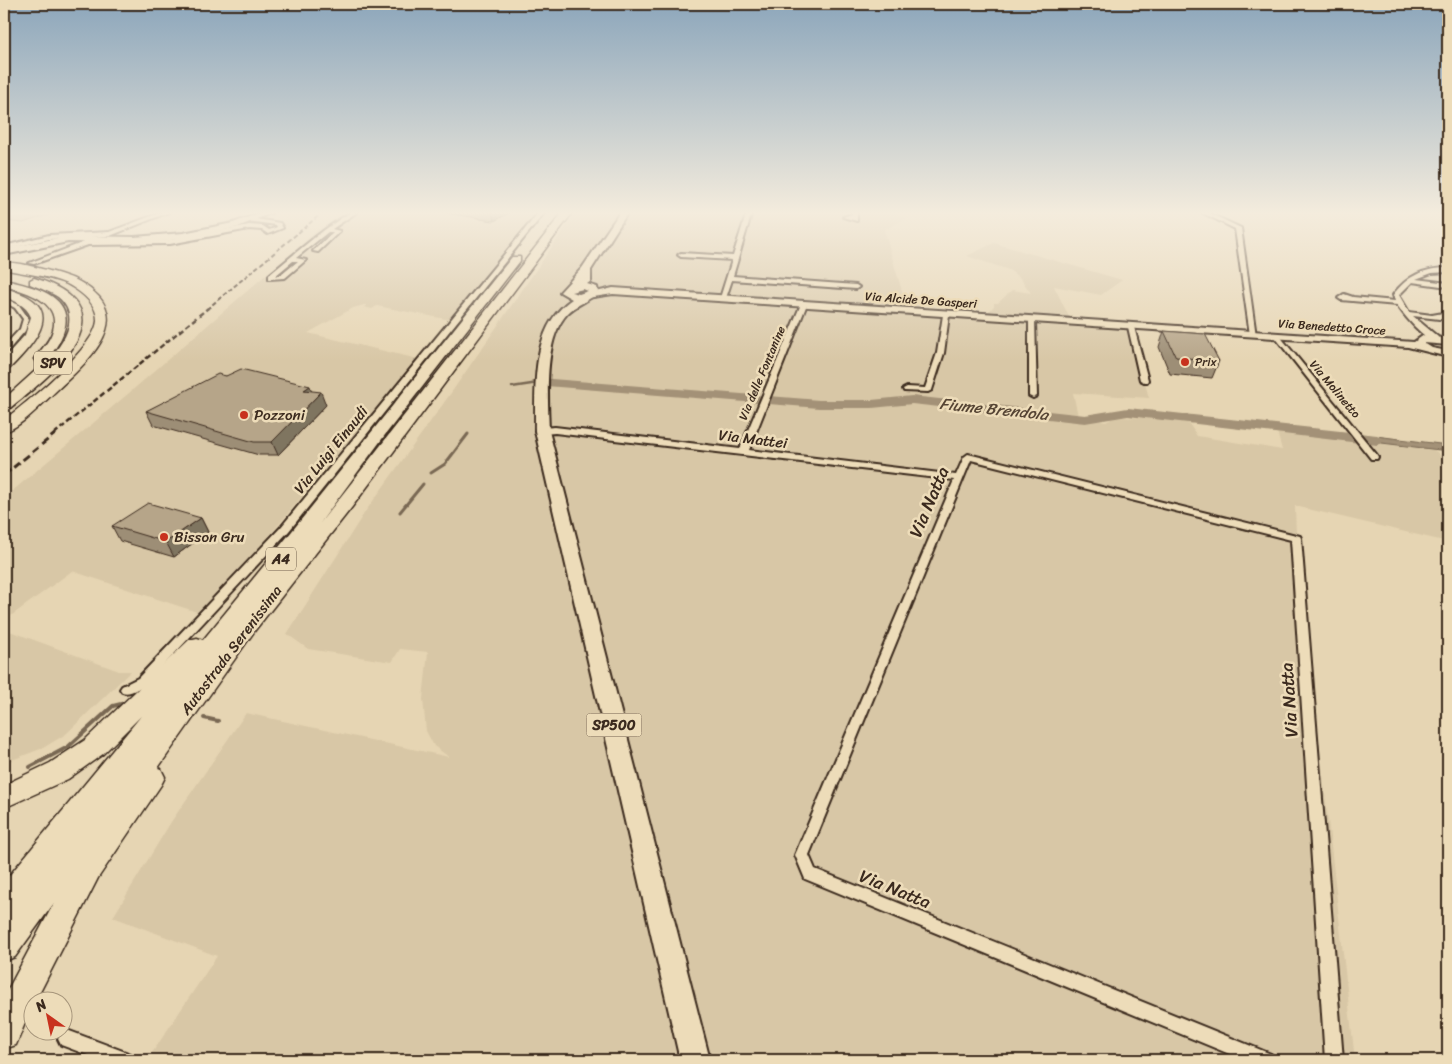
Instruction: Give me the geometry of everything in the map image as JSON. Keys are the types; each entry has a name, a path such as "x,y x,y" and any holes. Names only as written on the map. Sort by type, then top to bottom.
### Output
{"highway":[{"name":"Autostrada Serenissima","path":"4,946 69,860 146,766 260,597 379,432 515,262"},
{"name":"Autostrada Serenissima","path":"4,904 260,597 395,440 530,262"},
{"path":"4,427 53,385 87,351 99,336 103,323 101,309 93,297 79,286 41,273 5,264"},
{"name":"SPV","path":"4,406 62,354 74,336 79,320 74,305 60,292 33,282 5,264"},
{"name":"SPV","path":"4,283 29,289 46,297 57,308 62,320 60,332 51,348 4,391"},
{"path":"4,292 29,303 39,317 38,326 30,338 4,366"},
{"path":"4,797 59,771 94,747 260,597"},
{"path":"4,1033 24,989 88,869 241,652 260,597"}],"main road":[{"name":"SP500","path":"591,262 569,295 551,328 543,382 542,431 695,1060"},
{"path":"569,295 588,291 585,279 586,270"},
{"name":"SP500","path":"569,295 588,291"},
{"name":"Via Alcide De Gasperi","path":"588,291 723,298 1254,335"},
{"name":"Via Benedetto Croce","path":"1254,335 1448,342"},
{"name":"Via Benedetto Croce","path":"1423,341 1448,354"}],"street":[{"path":"289,262 271,278 283,277 301,262"},
{"name":"Via Luigi Einaudi","path":"126,689 142,681 285,529 502,262"},
{"path":"723,298 734,262"},
{"path":"1243,262 1254,335"},
{"path":"1423,341 1409,314 1398,303 1396,295 1410,280 1430,270 1448,270"},
{"path":"730,278 856,288"},
{"path":"1410,280 1448,285"},
{"path":"1352,299 1398,303"},
{"path":"4,300 14,303 26,319 23,330 4,350"},
{"name":"Via delle Fontanine","path":"744,451 804,304"},
{"path":"1409,314 1448,318"},
{"path":"907,389 928,390 936,370 945,334 946,315"},
{"path":"1032,320 1033,396"},
{"path":"1131,327 1144,380"},
{"name":"Via Molinetto","path":"1277,336 1374,457"},
{"name":"Via Mattei","path":"542,431 554,430 744,451 960,478"},
{"name":"Via Natta","path":"1265,1060 810,874 802,854 968,457 1296,538 1334,1060"},
{"path":"72,1041 124,1060"}],"shaded area":[{"path":"281,262 499,262 451,320 377,306 372,309 364,307 367,305 364,305 353,308 308,333 418,359 416,365 360,427 259,548 200,613 72,571 4,621 4,498"},
{"path":"542,262 893,262 909,315 1130,328 1149,398 1073,393 1078,416 1106,422 1114,417 1186,419 1197,436 1282,450 1277,432 1432,448 1448,462 1448,542 1295,506 1296,535 1355,1060 151,1060 152,1053 217,956 113,917 171,822 246,713 449,757 434,746 426,731 423,699 428,652 400,649 392,662 308,649 287,634 365,512 451,393"},
{"path":"984,262 1059,262 1122,280 1101,295 1054,286 1070,319 986,314 994,306 994,303 998,303 1012,290 1031,293 1020,278 1009,270"},
{"path":"1360,434 1448,445 1448,451 1365,441"},
{"path":"4,629 119,671 131,671 66,734 43,748 4,763"}],"building":[{"path":"1164,331 1205,334 1219,361 1176,357"},
{"name":"Pozzoni","path":"241,369 310,386 304,390 321,392 272,442 254,442 146,411 218,374 226,376"},
{"path":"148,503 201,518 166,542 112,526"}],"waterway":[{"name":"Fiume Brendola","path":"539,382 584,384 819,404 872,404 912,400 1085,419 1128,412 1377,440"},
{"path":"512,387 538,383"},
{"path":"431,473 445,464 468,434"},
{"path":"400,512 423,484"},
{"path":"30,767 68,747 113,706 129,702"},
{"path":"204,718 218,721"}],"railway":[{"path":"207,309 264,262"},
{"path":"54,434 208,308"},
{"path":"4,475 56,433"}],"place":[{"name":"Prix","path":"1185,362"},
{"name":"Pozzoni","path":"244,415"},
{"name":"Bisson Gru","path":"164,537"}]}
